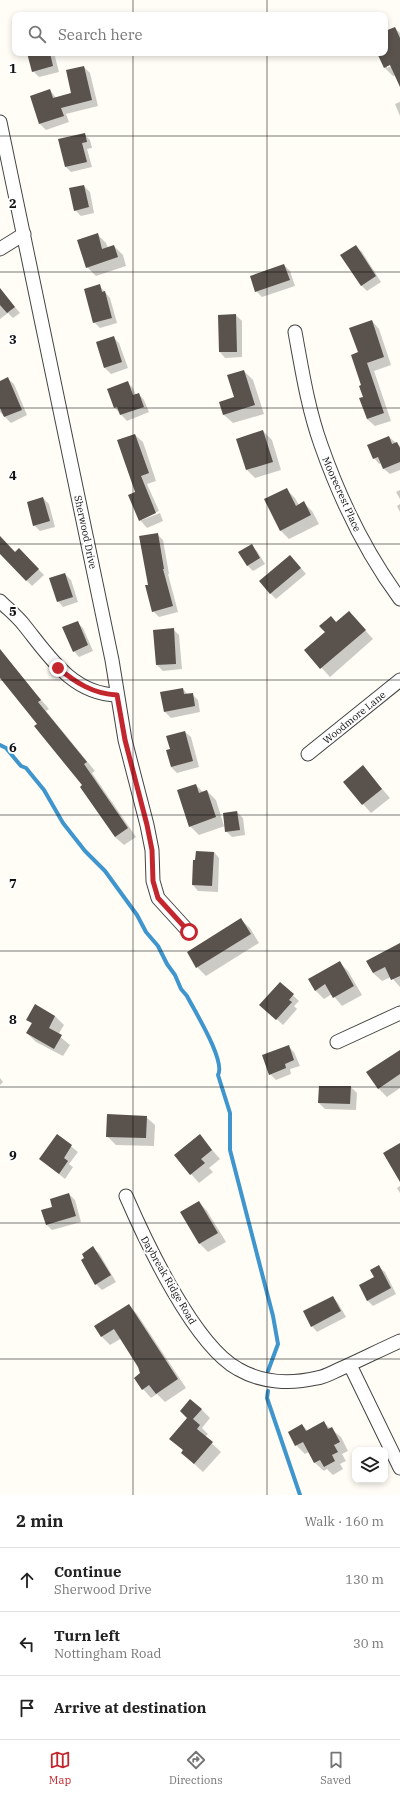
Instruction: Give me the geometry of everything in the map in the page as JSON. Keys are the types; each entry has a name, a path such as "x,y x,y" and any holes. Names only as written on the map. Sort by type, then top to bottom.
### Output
{"street":[{"name":"Sherwood Drive","path":"0,122 112,660 125,740 147,825 152,850 153,881 158,898 189,932"},
{"path":"0,249 24,234"},
{"name":"Moorecrest Place","path":"295,332 307,393 320,444 335,483 371,556 400,599"},
{"path":"0,601 23,623 58,668 74,681 97,692 117,695"},
{"name":"Woodmore Lane","path":"308,754 400,680"},
{"path":"338,1042 400,1013"},
{"name":"Daybreak Ridge Road","path":"126,1196 140,1230 187,1313 215,1350 237,1369 252,1376 269,1381 289,1382 318,1378 400,1341"},
{"path":"350,1364 400,1468"}],"building":[{"path":"395,27 400,38 400,87 390,65 384,68 378,56 388,56 388,30"},
{"path":"28,56 51,56 53,66 32,72"},
{"path":"84,66 92,100 61,108 64,116 39,124 30,96 50,89 53,98 71,93 66,70"},
{"path":"85,133 87,142 82,143 87,162 65,167 58,139"},
{"path":"84,185 89,207 74,211 69,188"},
{"path":"98,233 102,249 114,245 118,257 86,268 77,240"},
{"path":"356,245 376,276 361,286 340,255"},
{"path":"284,264 290,280 255,292 250,276"},
{"path":"100,284 102,292 105,291 112,318 93,323 84,289"},
{"path":"0,288 15,307 7,313 0,305"},
{"path":"236,314 237,352 219,352 218,315"},
{"path":"372,320 384,357 367,363 384,413 367,419 359,398 363,397 359,386 361,385 351,355 358,352 349,328"},
{"path":"114,336 122,362 104,368 96,342"},
{"path":"244,370 255,405 223,415 219,402 234,397 227,375"},
{"path":"8,377 22,410 4,417 0,408 0,381"},
{"path":"128,381 133,395 139,393 144,407 120,415 117,407 114,408 107,389"},
{"path":"263,430 273,462 246,470 236,439"},
{"path":"135,434 149,473 141,476 156,513 139,521 128,495 135,492 117,440"},
{"path":"389,436 392,444 397,442 400,448 400,462 383,469 378,457 373,459 367,445"},
{"path":"287,488 296,506 304,501 311,515 280,531 264,499"},
{"path":"43,497 50,521 33,526 27,502"},
{"path":"158,533 163,569 173,606 152,612 145,585 148,585 139,536"},
{"path":"0,536 15,552 19,548 39,569 26,581 0,554"},
{"path":"252,544 260,558 247,566 238,552"},
{"path":"290,555 301,568 270,594 259,581"},
{"path":"65,573 73,597 57,602 49,578"},
{"path":"349,611 366,630 320,669 304,650 325,632 319,626 331,616 336,622"},
{"path":"78,621 88,645 73,652 62,627"},
{"path":"174,628 176,664 156,665 153,630"},
{"path":"0,649 41,700 38,702 87,762 84,764 128,828 115,837 80,787 82,785 34,726 37,724 0,678"},
{"path":"183,688 184,694 193,693 195,706 164,712 160,692"},
{"path":"185,731 193,761 171,767 166,750 170,749 166,736"},
{"path":"363,765 382,789 362,805 343,782"},
{"path":"196,784 199,793 207,790 216,817 189,827 177,790"},
{"path":"237,811 240,830 225,832 223,813"},
{"path":"196,851 214,852 212,886 192,885 193,860 195,860"},
{"path":"241,918 251,934 196,968 187,952"},
{"path":"400,943 400,976 391,980 385,967 373,973 366,961"},
{"path":"340,961 354,986 333,998 325,984 315,991 308,979"},
{"path":"280,982 294,994 289,1000 292,1002 276,1020 259,1005"},
{"path":"35,1004 55,1016 49,1028 62,1035 54,1049 26,1033 32,1023 26,1020"},
{"path":"289,1045 294,1060 285,1064 286,1068 269,1075 262,1055"},
{"path":"400,1050 400,1074 378,1089 366,1072"},
{"path":"319,1086 351,1086 350,1104 318,1103"},
{"path":"107,1114 147,1116 146,1138 106,1137"},
{"path":"57,1134 72,1145 64,1158 68,1161 59,1174 39,1159"},
{"path":"200,1134 212,1150 201,1159 205,1163 190,1175 174,1155"},
{"path":"400,1143 400,1182 383,1153"},
{"path":"69,1193 76,1216 46,1225 41,1210 52,1207 50,1199"},
{"path":"199,1201 218,1233 199,1244 180,1212"},
{"path":"93,1246 111,1275 95,1285 81,1260 84,1258 82,1254"},
{"path":"379,1265 391,1288 367,1301 359,1285 374,1277 370,1270"},
{"path":"333,1296 341,1311 311,1327 303,1311"},
{"path":"129,1304 178,1379 156,1394 149,1385 142,1390 134,1378 140,1373 138,1367 114,1329 101,1337 94,1326"},
{"path":"190,1399 202,1409 193,1419 200,1425 197,1429 213,1442 194,1464 181,1453 183,1450 169,1439 187,1418 180,1411"},
{"path":"324,1421 328,1429 332,1427 340,1442 334,1445 338,1452 332,1455 335,1461 324,1467 320,1460 314,1463 303,1442 295,1446 288,1432 302,1424 306,1431"}],"waterway":[{"path":"0,745 6,748 21,766 26,768 44,790 63,823 85,851 105,871 137,915 146,932 158,946 167,964 175,975 181,989 187,996 214,1048 218,1059 218,1075 230,1113 230,1150 273,1316 278,1344 268,1371"},
{"path":"268,1391 267,1398 300,1495"}],"route":[{"path":"58,668 74,681 97,692 106,695 117,695 125,740 133,766 147,825 152,850 153,881 158,898 189,932"}]}
